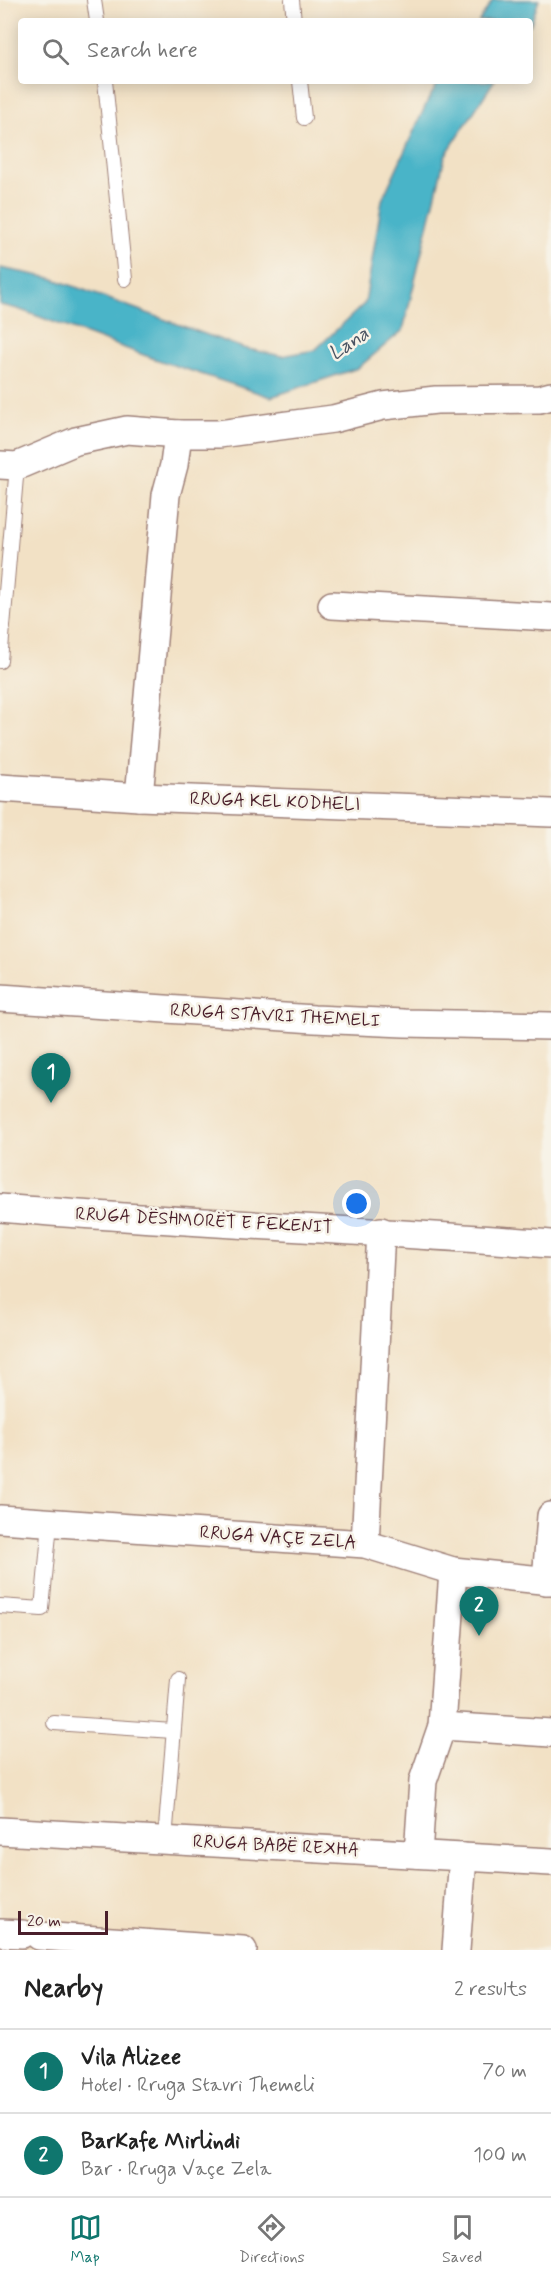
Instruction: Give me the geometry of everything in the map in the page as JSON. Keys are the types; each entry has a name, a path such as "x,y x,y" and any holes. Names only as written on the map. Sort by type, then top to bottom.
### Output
{"street":[{"path":"8,465 76,441 127,430 219,434 333,419 383,406 436,400 540,399 551,396"},
{"path":"139,796 166,495 174,465 178,434"},
{"path":"332,604 551,617"},
{"name":"RRUGA KEL KODHELI","path":"0,788 551,813"},
{"name":"RRUGA STAVRI THEMELI","path":"0,998 315,1019 551,1026"},
{"name":"RRUGA DËSHMORËT E FEKENIT","path":"0,1208 155,1220 381,1231 551,1244"},
{"path":"366,1544 381,1231"},
{"path":"549,1581 551,1516"},
{"name":"RRUGA VAÇE ZELA","path":"0,1519 366,1544 453,1571 549,1581"},
{"path":"418,1854 423,1780 442,1726 453,1571"},
{"path":"442,1726 551,1733"},
{"name":"RRUGA BABË REXHA","path":"0,1831 551,1862"},
{"path":"456,1950 463,1857"},
{"path":"21,1934 72,1944 243,1950"}],"lane":[{"path":"94,0 97,18"},
{"path":"292,0 294,18"},
{"path":"105,84 125,279"},
{"path":"300,84 304,118"},
{"path":"0,661 8,465"},
{"path":"0,1606 42,1609 50,1523"},
{"path":"165,1840 178,1679"},
{"path":"54,1723 173,1731"}],"water":[{"path":"493,0 539,0 533,18 481,18"},
{"name":"Lana","path":"438,84 492,84 445,156 403,330 358,368 271,397 152,358 18,309 0,305 0,268 51,278 243,348 282,356 315,350 365,303 382,200 429,98"}],"place":[{"name":"Vila Alizee","path":"51,1103"},
{"name":"BarKafe Mirlindi","path":"479,1636"}]}
